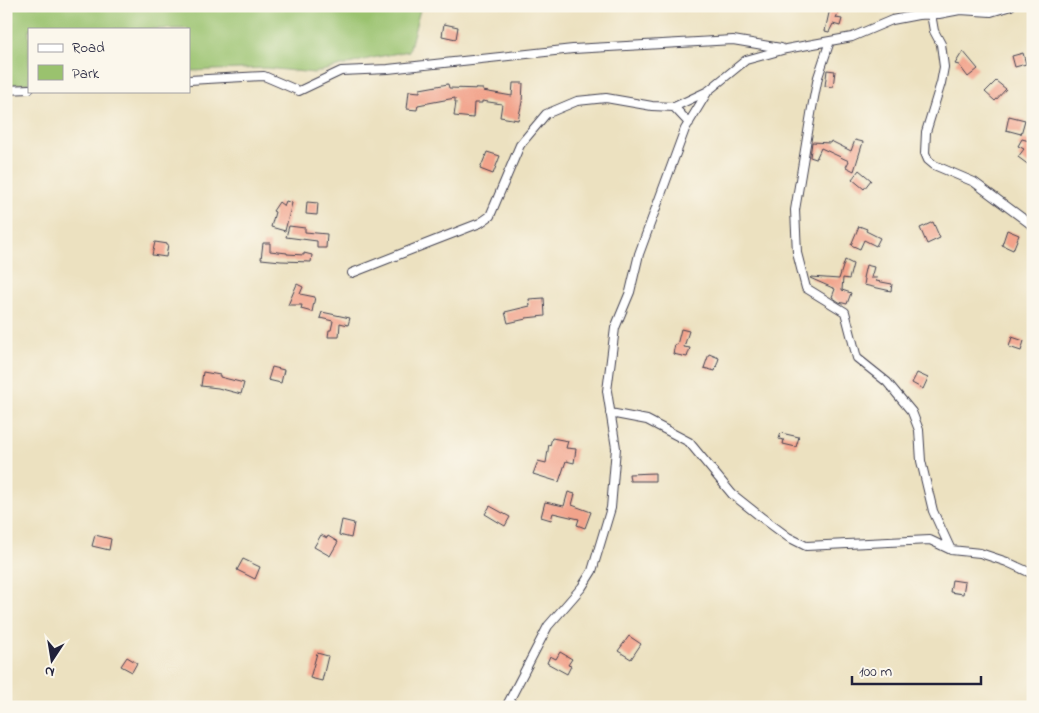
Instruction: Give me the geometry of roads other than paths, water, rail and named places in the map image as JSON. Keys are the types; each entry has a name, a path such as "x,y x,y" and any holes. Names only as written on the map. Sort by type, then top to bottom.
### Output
{"street":[{"path":"352,273 480,224 490,216 520,145 546,114 577,101 606,98 652,106 674,107 708,91 746,60 786,49 852,37 892,20 960,10 990,12 1011,6"},
{"path":"931,14 934,31 941,44 944,67 926,132 925,153 928,160 934,165 974,182 1033,226"},
{"path":"190,80 264,76 299,91 340,71 388,69 573,49 732,40 786,49"},
{"path":"830,41 818,77 806,138 795,210 797,253 806,288 845,312 857,358 887,382 912,412 919,430 921,460 933,511 951,550"},
{"path":"6,90 28,89"},
{"path":"506,707 548,626 582,587 592,572 612,508 616,448 607,391 615,328 630,292 639,254 685,129 708,91"},
{"path":"674,107 689,123"},
{"path":"610,413 647,420 689,442 732,494 788,537 806,546 930,540 951,550 980,553 1007,562 1033,574"}]}
